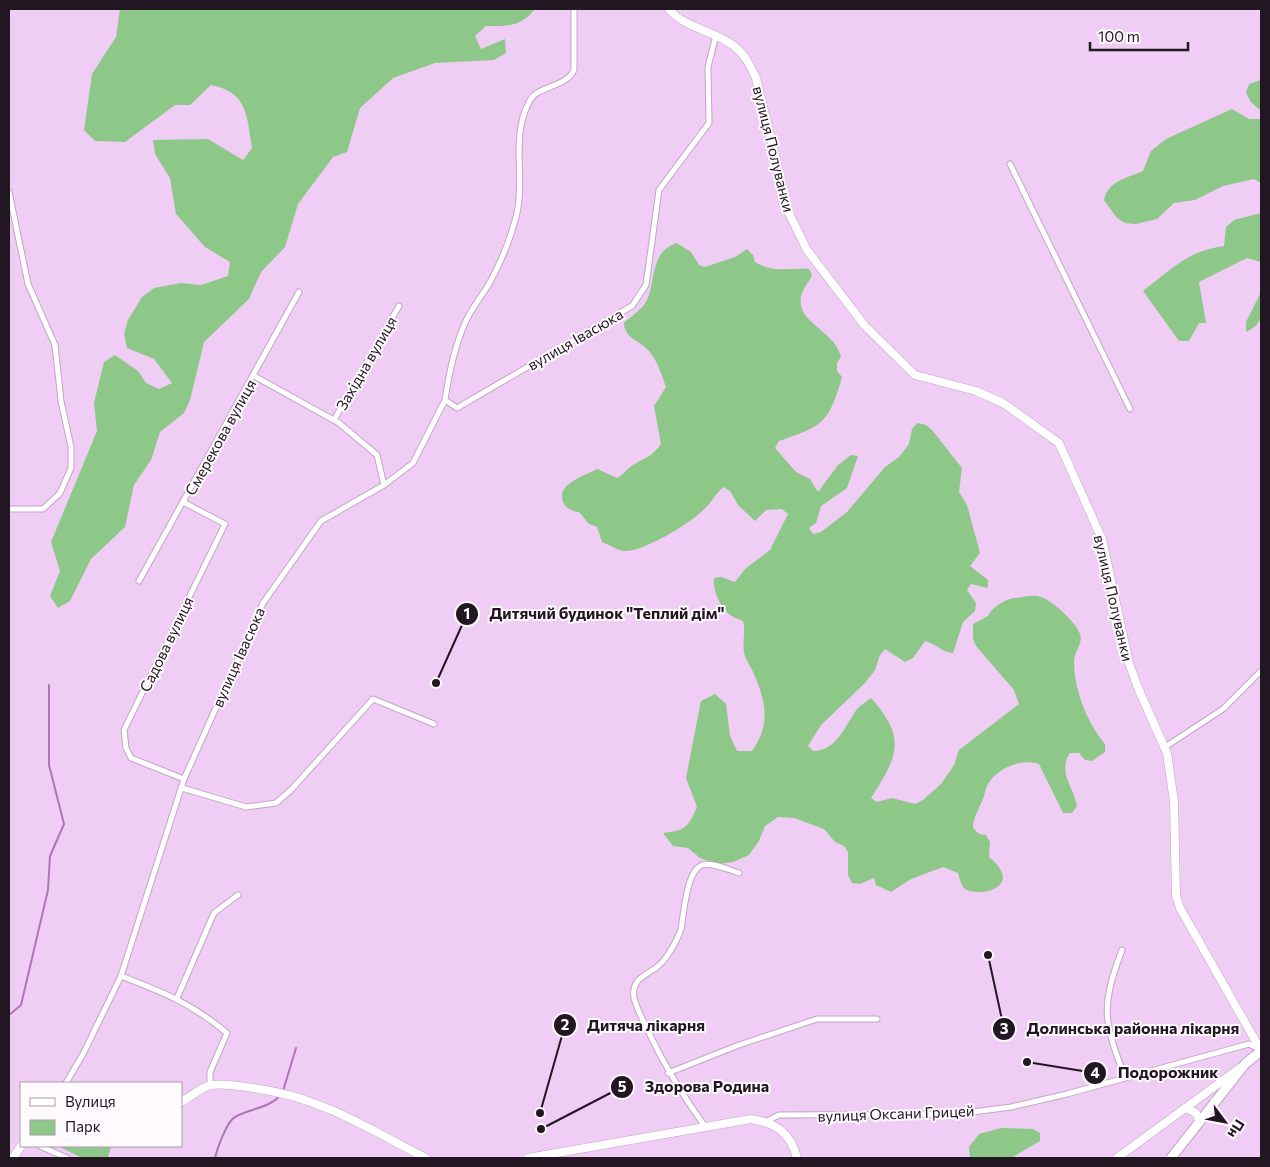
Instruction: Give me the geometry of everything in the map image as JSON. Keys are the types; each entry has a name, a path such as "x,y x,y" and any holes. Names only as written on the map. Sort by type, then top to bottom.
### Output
{"main road":[{"path":"1171,1158 1259,1049"}],"street":[{"name":"вулиця Івасюка","path":"67,1082 83,1054 122,976 184,779 262,602 321,521 384,485 413,463 445,400 456,347 466,321 489,284 502,256 516,216 520,182 517,150 525,110 531,98 573,74 574,9"},
{"name":"вулиця Полуванки","path":"669,9 689,24 734,45 748,60 756,78 789,212 807,250 865,326 915,375 976,390 1003,402 1059,443 1102,539 1129,663 1138,688 1165,747 1174,801 1176,896 1180,908 1259,1049"},
{"name":"вулиця Івасюка","path":"445,400 457,408 632,306 646,285 657,195 709,122 708,66 716,35"},
{"path":"1010,164 1130,409"},
{"path":"9,192 28,284 55,344 61,401 70,447 70,468 60,493 43,509 9,509"},
{"name":"Смерекова вулиця","path":"139,581 299,292"},
{"name":"Західна вулиця","path":"334,420 399,306"},
{"path":"254,376 334,420 377,455 384,485"},
{"name":"Садова вулиця","path":"183,502 225,524 124,730 126,748 131,758 184,779"},
{"path":"1165,747 1223,709 1261,671"},
{"path":"182,788 246,807 276,803 291,790 373,699 434,724"},
{"path":"706,1129 668,1074 634,997 635,986 638,978 656,968 666,959 676,942 681,930 691,879 696,869 702,865 710,864 739,873"},
{"path":"177,998 214,913 238,895"},
{"path":"1122,950 1110,985 1106,1006 1106,1022 1108,1034 1125,1078"},
{"path":"122,976 177,998 202,1012 227,1033 210,1072 210,1085"},
{"path":"668,1074 739,1045 817,1019 877,1019"},
{"name":"вулиця Оксани Грицей","path":"767,1121 778,1115 957,1114 1011,1107 1249,1044 1259,1049"},
{"path":"1117,1158 1247,1062"},
{"path":"182,1101 210,1085 270,1090 319,1103 426,1158"},
{"path":"1186,1108 1196,1113 1200,1122"},
{"path":"528,1158 706,1129 752,1119 767,1121 787,1135 797,1158"},
{"path":"13,1158 20,1147"},
{"path":"42,1147 67,1158"}],"green space":[{"path":"120,9 535,9 530,15 519,22 507,25 486,26 475,36 481,49 505,39 506,53 494,60 435,63 393,78 360,108 347,152 333,157 298,204 285,247 261,272 249,299 204,342 190,400 184,413 160,432 151,460 134,485 125,527 91,559 70,601 58,608 50,596 60,571 51,542 97,431 94,403 104,362 115,355 138,371 146,383 159,389 172,383 154,359 127,348 124,334 128,320 142,297 154,288 181,283 201,285 228,276 230,262 205,247 176,214 170,178 155,154 153,140 208,139 243,160 252,148 247,116 239,100 223,88 211,85 190,105 175,105 125,142 95,141 84,130 92,74 116,37"},
{"path":"1261,80 1261,111 1251,102 1246,93 1249,84"},
{"path":"1232,109 1249,119 1261,119 1261,183 1254,179 1223,186 1195,200 1174,203 1157,219 1136,224 1125,223 1117,218 1104,200 1114,184 1143,171 1151,151 1166,139"},
{"path":"1261,213 1261,262 1247,258 1199,282 1206,323 1199,323 1189,341 1179,341 1143,291 1180,262 1211,248 1224,246 1226,227 1234,220"},
{"path":"677,243 691,252 699,265 705,267 735,257 747,249 753,255 755,262 768,268 809,269 812,275 802,294 801,306 804,314 810,321 832,340 838,348 841,357 837,363 837,371 842,377 833,404 822,421 806,431 779,441 775,448 796,472 810,479 818,492 838,465 851,455 858,456 847,488 821,506 816,523 809,528 813,534 821,532 847,512 885,467 899,457 909,444 912,429 917,423 926,425 932,430 962,468 959,492 967,505 980,553 970,566 988,580 988,588 971,584 967,590 976,603 975,611 963,622 953,653 925,641 913,658 905,662 885,649 880,655 875,670 865,683 821,725 808,746 813,751 822,750 835,742 858,708 871,698 890,725 895,747 887,770 871,798 877,802 892,798 915,804 923,800 941,784 954,765 959,750 1019,704 1014,690 976,646 973,639 973,624 988,616 1000,604 1012,598 1038,596 1056,606 1078,629 1081,637 1074,660 1076,682 1087,715 1105,744 1105,752 1092,761 1085,760 1079,753 1070,753 1066,760 1066,773 1077,806 1072,813 1063,813 1039,764 1032,762 1018,763 997,773 992,778 975,817 973,828 979,834 986,835 990,842 989,857 999,868 1003,876 1001,883 995,888 987,891 970,891 963,887 958,873 943,867 911,879 891,892 876,885 874,878 860,884 852,883 848,875 848,852 844,846 835,842 824,829 794,818 778,817 765,826 759,841 749,855 733,862 716,864 700,858 688,848 673,846 663,833 685,827 697,807 686,778 701,701 715,694 726,704 730,736 737,751 752,751 762,732 765,713 764,704 758,684 745,655 743,621 730,615 723,607 715,592 714,578 721,577 735,582 745,569 770,550 788,514 782,509 766,510 755,521 738,505 730,491 723,487 703,510 685,524 641,548 624,551 602,542 597,527 589,524 579,512 570,509 563,502 564,490 572,481 597,469 617,478 652,453 661,444 654,406 666,387 652,355 627,333 624,323 647,300 655,267 662,252"},
{"path":"1261,292 1262,311 1260,320 1257,325 1246,332 1246,322"},
{"path":"1001,1128 1033,1129 1040,1133 1040,1141 1011,1158 970,1158 969,1147 979,1134"},
{"path":"60,1147 111,1147 108,1158 82,1158"}],"waterway":[{"path":"9,1015 21,1005 48,890 50,856 64,824 49,765 49,685"},
{"path":"283,1091 296,1048"},
{"path":"215,1158 223,1136 235,1117 265,1106 281,1095"}],"place":[{"name":"Дитячий будинок \"Теплий дім\"","path":"436,683"},
{"name":"Долинська районна лікарня","path":"988,955"},
{"name":"Подорожник","path":"1027,1062"},
{"name":"Дитяча лікарня","path":"540,1113"},
{"name":"Здорова Родина","path":"541,1129"}]}
